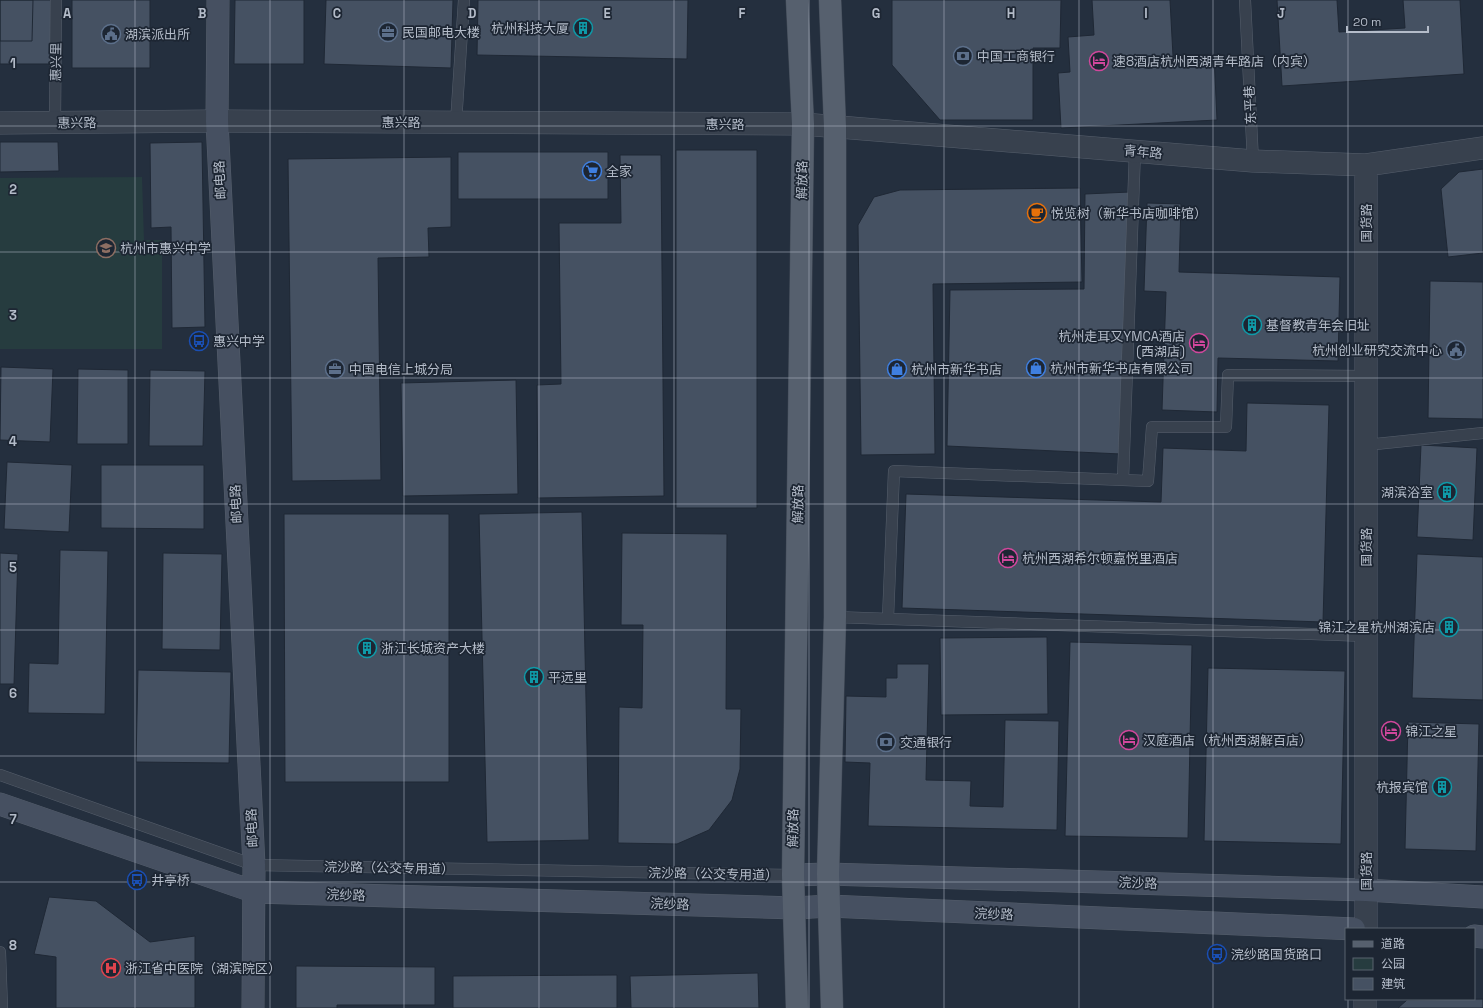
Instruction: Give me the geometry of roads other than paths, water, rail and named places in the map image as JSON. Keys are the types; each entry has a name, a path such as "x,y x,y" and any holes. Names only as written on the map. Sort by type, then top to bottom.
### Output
{"main road":[{"name":"邮电路","path":"218,0 217,121 254,865 254,1008"},
{"name":"解放路","path":"797,0 803,124 793,875 797,1008"},
{"path":"830,0 836,127 835,617 828,874 832,1008"},
{"name":"浣纱路","path":"0,804 255,892 795,908 829,906 1345,929"},
{"name":"浣沙路","path":"793,875 828,874 1366,890 1483,897"}],"street":[{"name":"惠兴路","path":"0,123 217,121 803,124"},
{"name":"青年路","path":"803,124 1253,161 1366,165 1483,148"},
{"name":"国货路","path":"1366,165 1366,928"}],"lane":[{"name":"惠兴里","path":"55,123 56,0"},
{"path":"456,123 464,0"},
{"name":"东平巷","path":"1245,0 1253,161"},
{"path":"1123,480 1135,151"},
{"path":"888,618 894,471 1148,481 1152,427 1226,427 1228,375 1366,376"},
{"path":"1366,445 1483,433"},
{"path":"835,617 1366,636"},
{"name":"浣沙路（公交专用道）","path":"0,774 254,865 793,875"},
{"path":"0,952 2,1008"}],"place":[{"name":"杭州科技大厦","path":"583,28"},
{"name":"民国邮电大楼","path":"388,32"},
{"name":"湖滨派出所","path":"111,34"},
{"name":"中国工商银行","path":"963,56"},
{"name":"速8酒店杭州西湖青年路店（内宾）","path":"1099,61"},
{"name":"全家","path":"592,171"},
{"name":"悦览树（新华书店咖啡馆）","path":"1037,213"},
{"name":"杭州市惠兴中学","path":"106,248"},
{"name":"基督教青年会旧址","path":"1252,325"},
{"name":"惠兴中学","path":"199,341"},
{"name":"杭州走耳又YMCA酒店 (西湖店)","path":"1199,343"},
{"name":"杭州创业研究交流中心","path":"1456,350"},
{"name":"杭州市新华书店有限公司","path":"1036,368"},
{"name":"中国电信上城分局","path":"335,369"},
{"name":"杭州市新华书店","path":"897,369"},
{"name":"湖滨浴室","path":"1447,492"},
{"name":"杭州西湖希尔顿嘉悦里酒店","path":"1008,558"},
{"name":"锦江之星杭州湖滨店","path":"1449,627"},
{"name":"浙江长城资产大楼","path":"367,648"},
{"name":"平远里","path":"534,677"},
{"name":"锦江之星","path":"1391,731"},
{"name":"汉庭酒店（杭州西湖解百店）","path":"1129,740"},
{"name":"交通银行","path":"886,742"},
{"name":"杭报宾馆","path":"1442,787"},
{"name":"井亭桥","path":"137,880"},
{"name":"浣纱路国货路口","path":"1217,954"},
{"name":"浙江省中医院（湖滨院区）","path":"111,968"}]}
